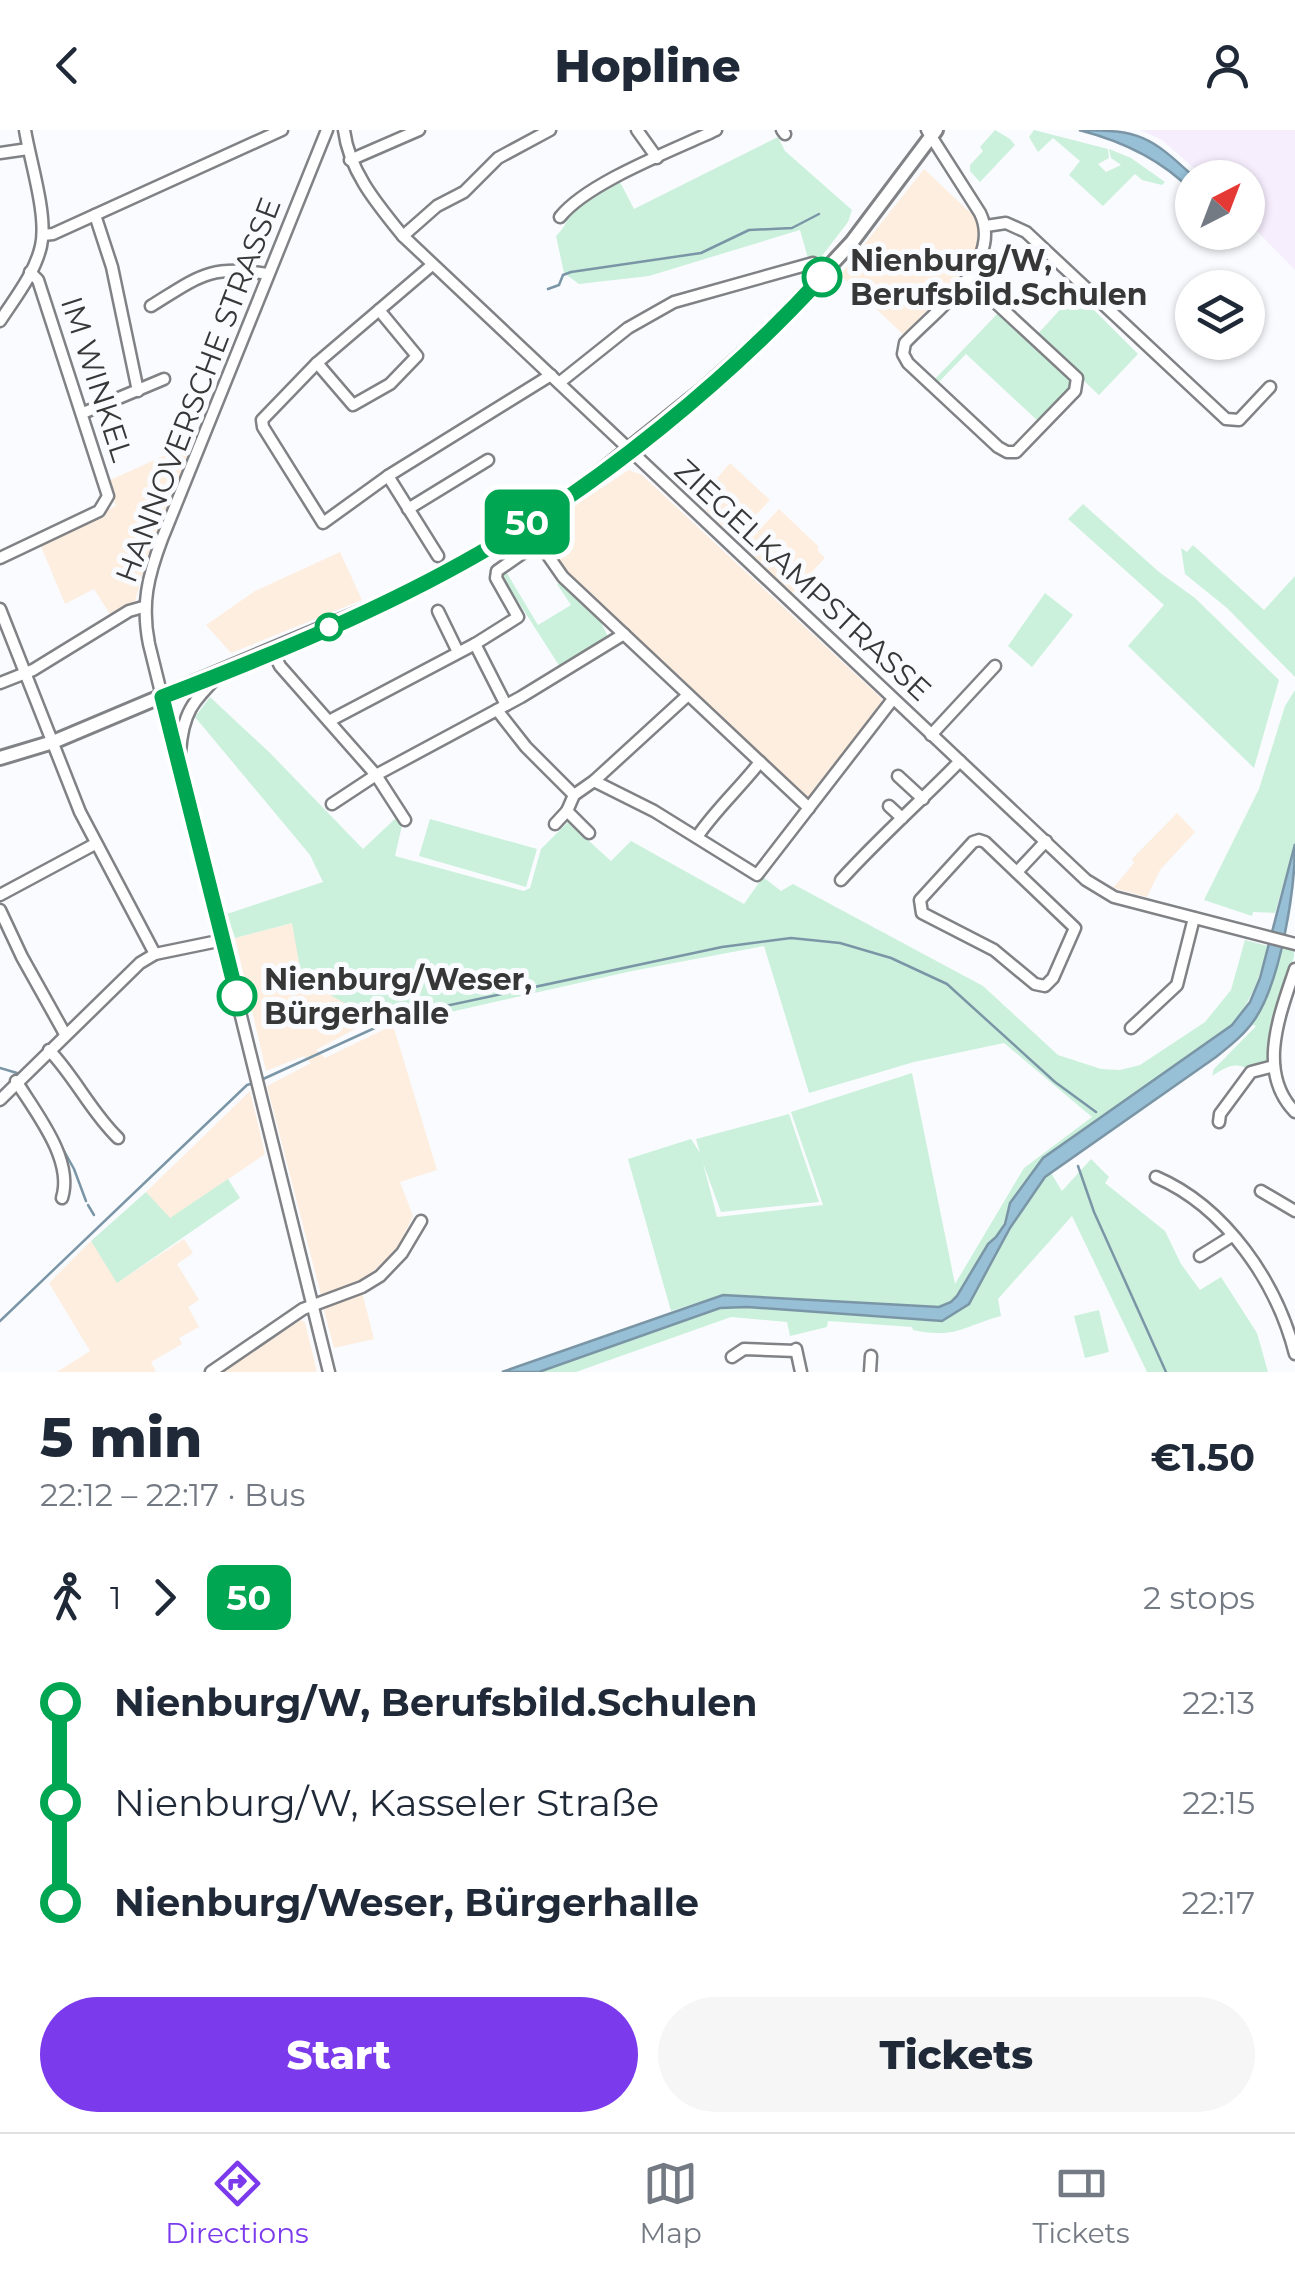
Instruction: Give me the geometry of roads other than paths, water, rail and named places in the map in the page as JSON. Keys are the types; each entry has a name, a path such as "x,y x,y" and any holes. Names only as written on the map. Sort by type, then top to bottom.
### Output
{"main road":[{"path":"0,758 53,742 272,650 445,572 526,524 629,451 761,338 827,271 877,212 932,132"}],"street":[{"path":"0,321 30,272 43,235 25,130"},
{"path":"43,235 282,130"},
{"name":"HANNOVERSCHE STRASSE","path":"327,130 155,559 144,607 162,697 328,1372"},
{"name":"ZIEGELKAMPSTRASSE","path":"344,130 349,155 376,202 403,236 931,735 1103,892 1290,942"},
{"path":"321,142 334,138 349,155 418,130"},
{"path":"403,236 434,208 464,192 498,158 550,130"},
{"path":"637,130 657,158"},
{"path":"560,217 570,204 716,130"},
{"path":"932,132 986,226 985,250 968,277 906,343 903,354 998,447 1016,452 1074,391 1076,378 968,277"},
{"path":"0,153 28,149"},
{"path":"95,214 112,267 138,391"},
{"path":"986,226 1006,223 1026,232 1230,421 1245,416 1270,387"},
{"path":"432,265 317,363 264,416 262,424 323,523 388,476 555,379 628,328 674,302 814,263 827,271"},
{"path":"151,306 207,272 227,269 267,274"},
{"name":"IM WINKEL","path":"0,558 99,511 105,504 107,488 38,280 30,272"},
{"path":"317,363 353,406 399,376 417,356 379,310"},
{"path":"83,414 164,380"},
{"path":"408,509 488,460"},
{"path":"388,476 438,556"},
{"path":"526,524 562,576 809,808"},
{"path":"330,720 474,644 518,616 496,578 497,571 537,543"},
{"path":"0,683 26,673 129,611 144,607"},
{"path":"0,610 95,844 155,954"},
{"path":"438,611 458,652"},
{"path":"332,804 624,634"},
{"path":"474,644 502,708 526,747 574,796"},
{"path":"272,650 280,666 376,775 405,820"},
{"path":"931,735 995,666"},
{"path":"180,760 182,723 187,710 221,672"},
{"path":"556,824 568,811 574,796 688,696"},
{"path":"594,781 654,811 757,875 892,698"},
{"path":"841,880 960,761"},
{"path":"696,837 719,805 728,801 760,762"},
{"path":"898,776 923,799"},
{"path":"890,806 902,818"},
{"path":"568,811 589,833"},
{"path":"979,840 1017,872 1074,928 1053,978 1045,986 1036,984 994,950 922,914 919,906 925,894 979,840"},
{"path":"1017,872 1046,841"},
{"path":"0,895 95,844"},
{"path":"0,910 65,1034"},
{"path":"1131,1028 1177,986 1194,918"},
{"path":"2,1095 140,963 155,954 223,940"},
{"path":"1295,970 1275,1040 1274,1066 1277,1083 1295,1112"},
{"path":"49,1050 63,1064 99,1120 118,1138"},
{"path":"1219,1122 1220,1114 1252,1072 1274,1066"},
{"path":"16,1081 61,1161 62,1198"},
{"path":"1156,1177 1199,1205 1262,1272 1291,1318 1295,1354"},
{"path":"1261,1192 1295,1211"},
{"path":"212,1372 312,1304 362,1287 380,1276 402,1253 422,1221"},
{"path":"1200,1256 1232,1236"},
{"path":"732,1356 744,1349 796,1347 801,1372"},
{"path":"870,1356 870,1372"}],"water":[{"path":"1079,130 1143,138 1175,160 1175,177 1140,153"},
{"path":"1295,844 1285,934 1272,982 1255,1019 1216,1057 1045,1177 1010,1228 969,1304 942,1321 720,1308 539,1372 502,1372 723,1295 939,1307 951,1302 1005,1224 1010,1203 1043,1158 1232,1025 1250,1002 1260,978"}],"waterway":[{"path":"548,289 559,285 563,275 571,272 701,253 749,230 792,228 819,214"},
{"path":"261,1080 403,1015 722,947 791,938 840,943 891,958 947,984 1055,1082 1096,1112"},
{"path":"0,1068 17,1073"},
{"path":"25,1083 44,1115"},
{"path":"0,1321 247,1085 254,1083"},
{"path":"48,1122 74,1169 86,1201"},
{"path":"1078,1166 1094,1212 1166,1372"},
{"path":"88,1205 94,1215"}],"place":[{"name":"Nienburg/W, Berufsbild.Schulen","path":"822,277"},
{"name":"Nienburg/Weser, Bürgerhalle","path":"237,996"}]}
